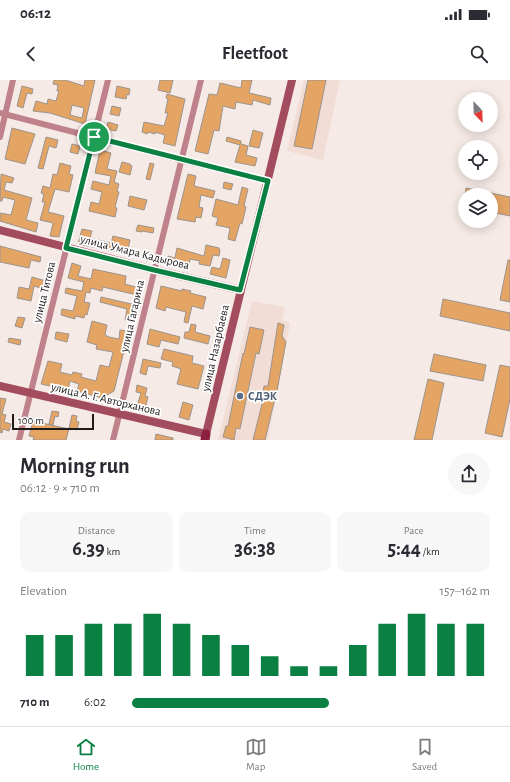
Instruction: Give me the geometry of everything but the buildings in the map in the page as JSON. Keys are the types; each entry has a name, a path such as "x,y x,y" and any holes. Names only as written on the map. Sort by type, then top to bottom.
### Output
{"street":[{"path":"0,137 3,113 14,80"},
{"name":"улица Титова","path":"19,440 108,80"},
{"name":"улица Гагарина","path":"113,440 201,80"},
{"name":"улица Назарбаева","path":"206,438 240,290 292,80"},
{"path":"3,113 181,160 268,181"},
{"name":"улица Умара Кадырова","path":"0,230 66,248 240,290"},
{"name":"улица А. Г. Авторханова","path":"0,386 119,414 206,438"}],"shaded area":[{"path":"304,80 340,80 323,160 287,151"},
{"path":"252,301 285,307 282,320 290,323 268,440 218,440"}],"place":[{"name":"СДЭК","path":"240,396"}],"route":[{"path":"94,137 268,181 240,290 66,248 94,137"}]}
